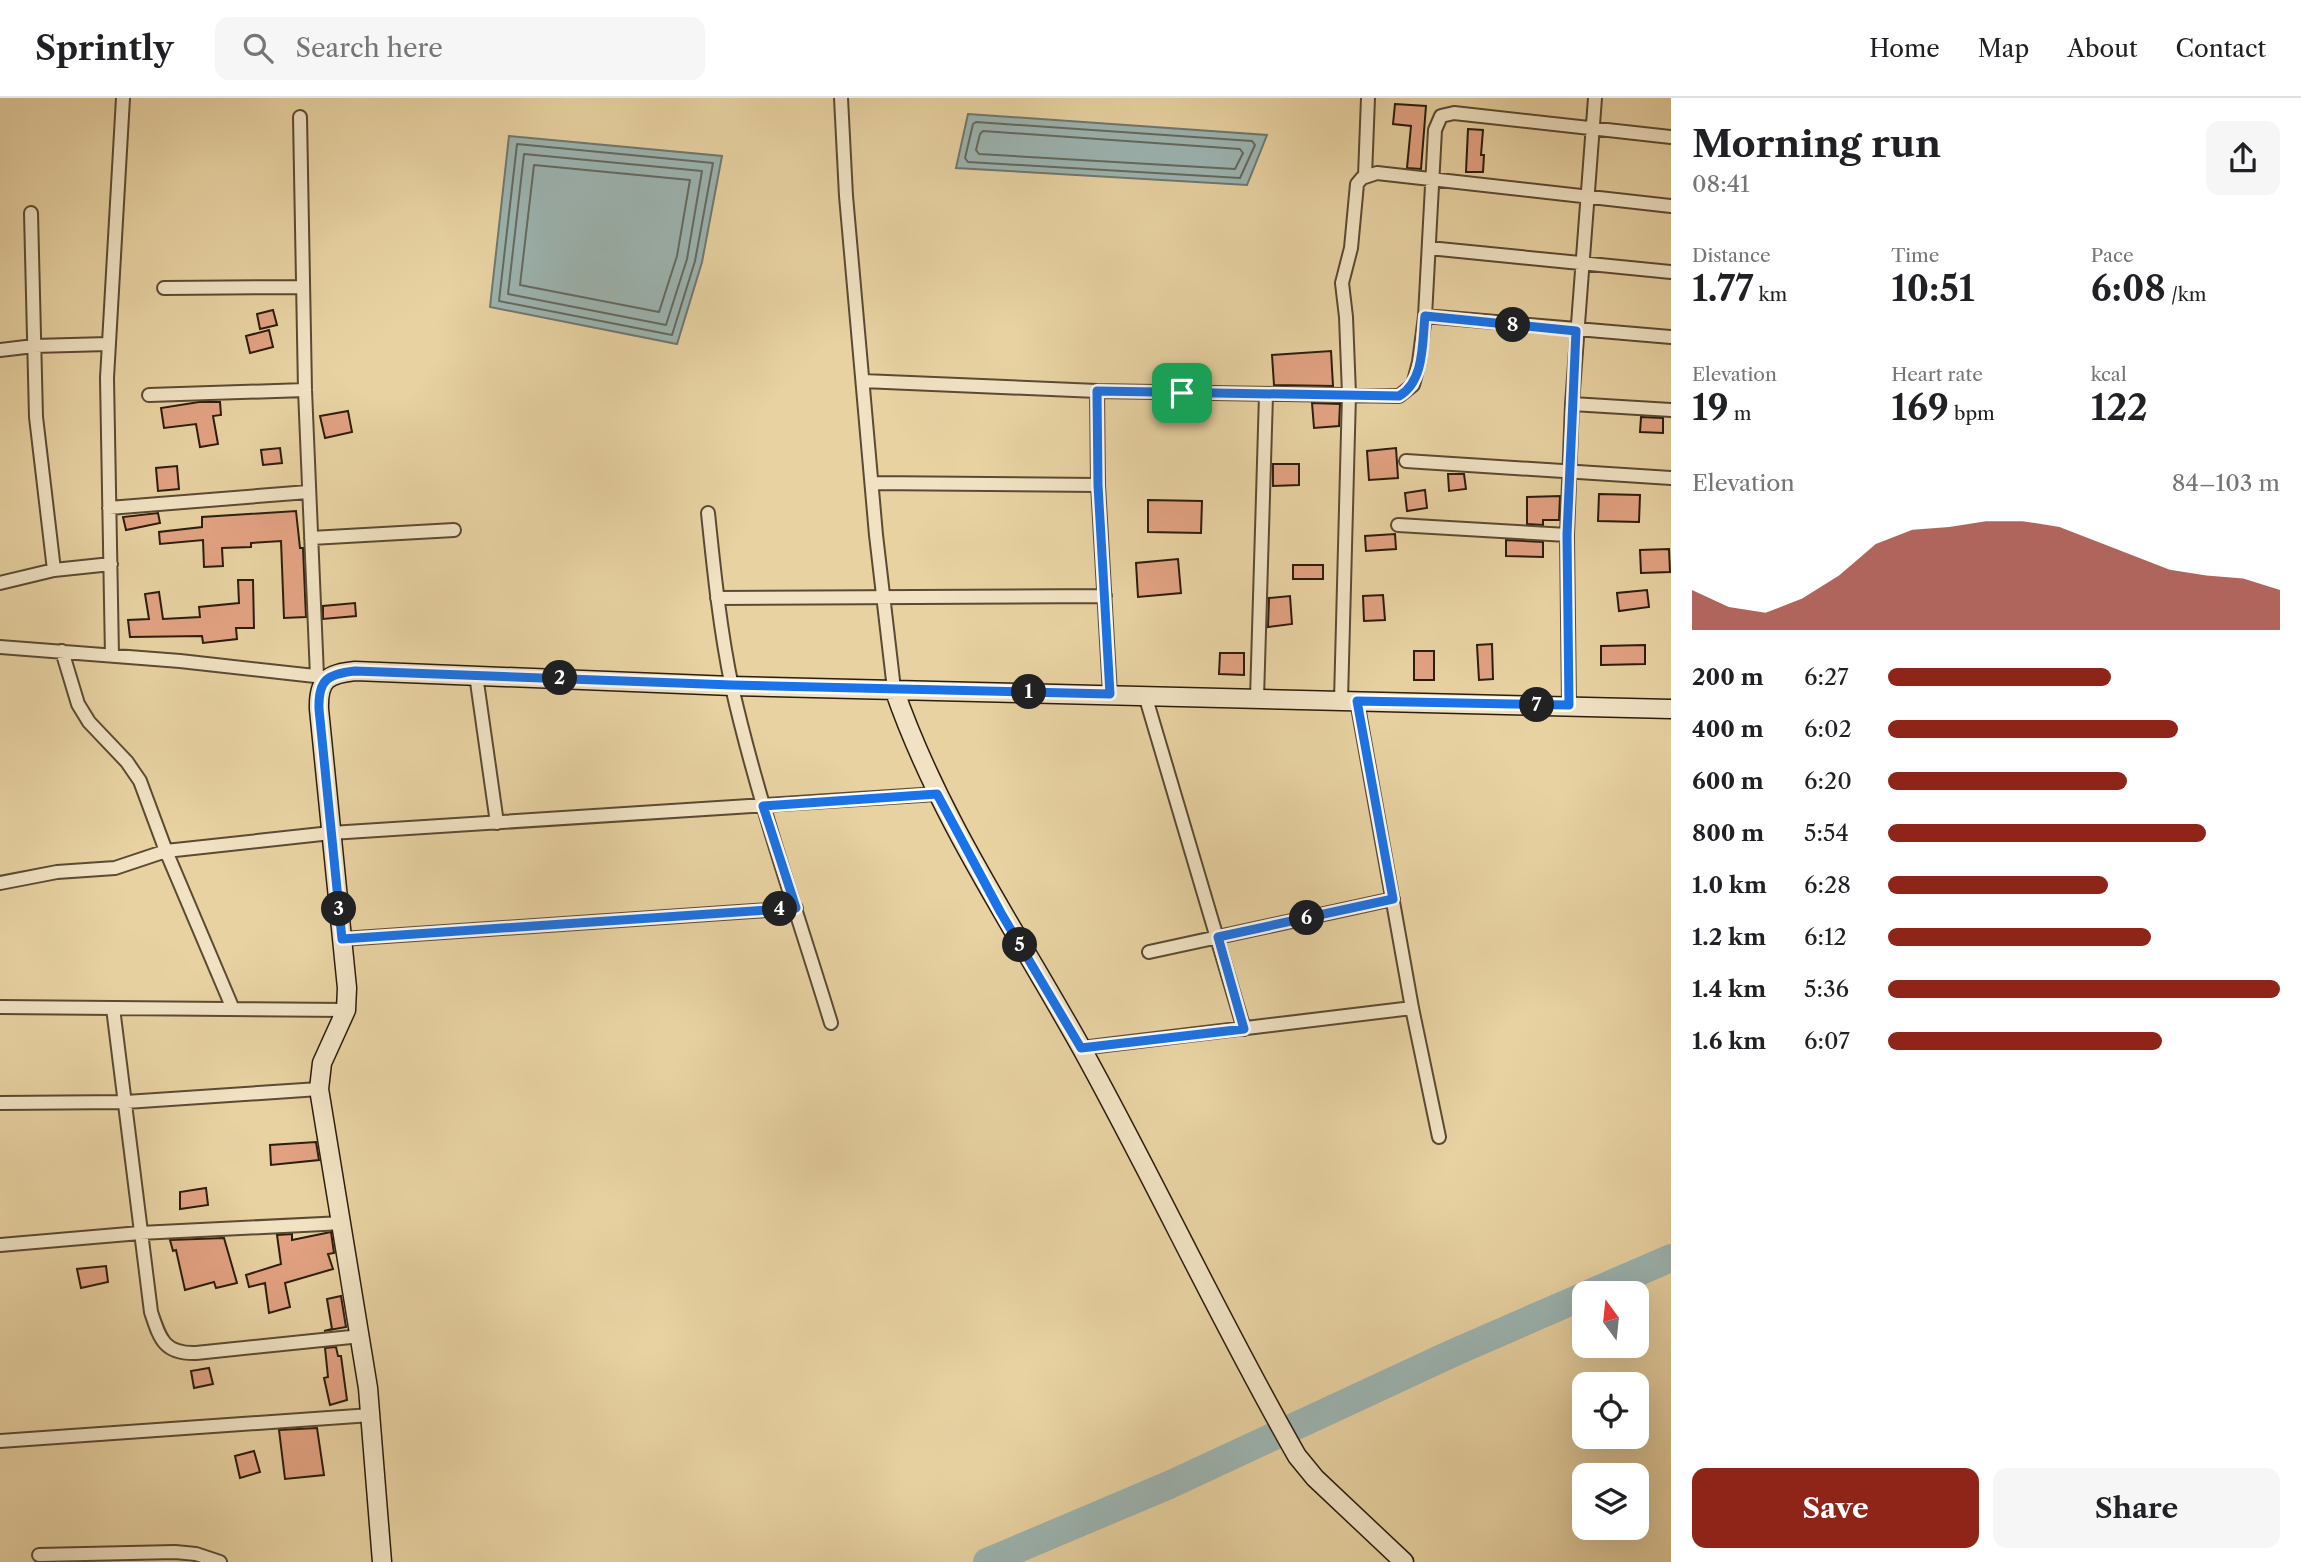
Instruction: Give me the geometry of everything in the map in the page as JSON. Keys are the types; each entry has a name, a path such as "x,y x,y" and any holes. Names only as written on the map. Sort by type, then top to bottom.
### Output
{"street":[{"path":"112,656 108,344 123,98"},
{"path":"841,98 846,196 882,598 894,689 937,794 1001,913 1081,1048 1297,1456 1315,1478 1404,1562"},
{"path":"1365,176 1368,98"},
{"path":"1569,705 1567,535 1572,404 1580,264 1595,98"},
{"path":"863,381 1097,391 1349,394 1389,397 1406,391 1413,385 1418,373 1425,316 1431,178 1437,121 1448,113 1671,136"},
{"path":"300,117 308,492 323,677 318,695 347,988 346,1010 322,1063 319,1089 361,1336 382,1562"},
{"path":"1440,1137 1412,1008 1393,899 1349,701 1349,394 1342,276 1351,248 1355,192 1357,184 1365,176 1377,173 1671,206"},
{"path":"32,213 36,417 54,570"},
{"path":"1429,248 1671,272"},
{"path":"164,288 302,287"},
{"path":"1425,316 1576,331 1671,337"},
{"path":"0,350 34,346 108,344"},
{"path":"149,395 305,390"},
{"path":"1097,391 1098,485 1110,694"},
{"path":"1258,698 1266,395"},
{"path":"1572,404 1671,410"},
{"path":"1406,461 1671,478"},
{"path":"872,483 1098,485"},
{"path":"109,509 308,492"},
{"path":"708,513 717,598 732,685 763,806 831,1023"},
{"path":"1398,525 1567,535"},
{"path":"311,538 454,530"},
{"path":"0,583 54,570 110,564"},
{"path":"717,598 1105,596"},
{"path":"0,647 62,650 323,677 355,671 732,685 1671,709"},
{"path":"62,650 78,704 89,722 128,762 140,780 166,851 233,1009"},
{"path":"476,675 497,823"},
{"path":"1145,695 1244,1029"},
{"path":"0,883 57,872 115,868 166,851 331,833 937,794"},
{"path":"1149,952 1393,899"},
{"path":"342,939 796,908"},
{"path":"0,1007 346,1010"},
{"path":"113,1008 152,1312 157,1330 169,1349 181,1353 196,1353 361,1336"},
{"path":"1081,1048 1412,1008"},
{"path":"0,1103 126,1102 319,1089"},
{"path":"0,1245 141,1233 343,1223"},
{"path":"0,1441 370,1415"},
{"path":"39,1555 175,1552 196,1553 220,1562"}],"water":[{"path":"968,114 1267,135 1247,185 956,168"},
{"path":"509,136 722,156 702,262 677,344 490,307"}],"building":[{"path":"1395,104 1426,106 1421,169 1407,168 1411,126 1393,124"},
{"path":"1468,129 1483,130 1483,172 1466,172"},
{"path":"273,310 277,325 260,329 257,314"},
{"path":"269,330 273,347 250,353 246,336"},
{"path":"1331,351 1333,386 1274,385 1272,355"},
{"path":"199,402 220,402 221,415 213,416 218,444 200,447 196,424 164,428 161,408"},
{"path":"1312,403 1340,404 1339,426 1314,428"},
{"path":"348,411 352,432 325,438 320,416"},
{"path":"1641,417 1663,418 1663,433 1640,432"},
{"path":"280,448 282,463 263,465 261,450"},
{"path":"1396,448 1398,478 1369,480 1367,451"},
{"path":"1273,464 1299,464 1299,485 1273,486"},
{"path":"177,466 179,489 158,491 156,468"},
{"path":"1448,474 1464,474 1466,489 1449,491"},
{"path":"1425,490 1427,508 1407,511 1405,493"},
{"path":"1599,494 1640,495 1639,522 1598,521"},
{"path":"1560,496 1559,520 1543,520 1543,525 1527,524 1527,497"},
{"path":"1148,500 1202,501 1201,533 1148,532"},
{"path":"296,511 300,548 303,548 306,617 284,618 281,541 251,543 251,547 222,548 223,566 204,567 203,540 160,544 159,532 202,527 202,517"},
{"path":"158,513 160,523 126,530 123,517"},
{"path":"1395,534 1396,549 1366,551 1365,536"},
{"path":"1506,540 1543,542 1543,557 1506,556"},
{"path":"1669,549 1670,572 1641,573 1640,550"},
{"path":"1178,559 1181,593 1138,597 1136,563"},
{"path":"1293,565 1323,565 1323,579 1293,579"},
{"path":"238,580 253,580 254,628 236,628 237,639 203,643 202,636 130,637 128,620 149,619 145,594 159,592 163,619 200,617 199,607 239,603"},
{"path":"1647,590 1649,607 1619,611 1617,593"},
{"path":"1383,595 1385,620 1364,621 1363,596"},
{"path":"1290,596 1292,624 1268,627 1269,598"},
{"path":"355,603 356,616 323,619 323,606"},
{"path":"1492,644 1493,679 1479,680 1477,645"},
{"path":"1645,645 1645,664 1601,665 1601,646"},
{"path":"1414,651 1434,651 1434,680 1414,680"},
{"path":"1220,653 1244,653 1244,675 1219,674"},
{"path":"316,1142 319,1160 271,1165 270,1145"},
{"path":"206,1188 208,1205 180,1209 180,1192"},
{"path":"331,1232 334,1253 328,1254 333,1269 285,1283 290,1307 269,1313 265,1283 249,1287 246,1275 281,1264 277,1235 292,1234 292,1240"},
{"path":"224,1238 237,1283 216,1288 214,1282 185,1290 176,1250 173,1251 170,1240"},
{"path":"106,1266 108,1282 81,1288 77,1269"},
{"path":"341,1296 346,1327 324,1331 332,1329 327,1299"},
{"path":"336,1347 338,1356 341,1356 347,1400 330,1405 324,1378 328,1377 325,1348"},
{"path":"209,1368 213,1384 194,1388 191,1371"},
{"path":"317,1428 324,1475 285,1479 279,1430"},
{"path":"254,1451 260,1472 240,1478 235,1456"}],"waterway":[{"path":"1618,1281 1671,1258"},
{"path":"987,1562 1169,1485 1453,1353 1572,1301"}],"route":[{"path":"1425,316 1576,331 1567,535 1569,705 1357,701 1393,899 1218,937 1244,1029 1081,1048 1001,913 937,794 763,806 796,908 342,939 318,695 320,687 328,677 340,672 355,671 732,685 1110,694 1098,485 1097,391 1182,393 1399,396 1413,385 1418,373 1425,316"}]}
